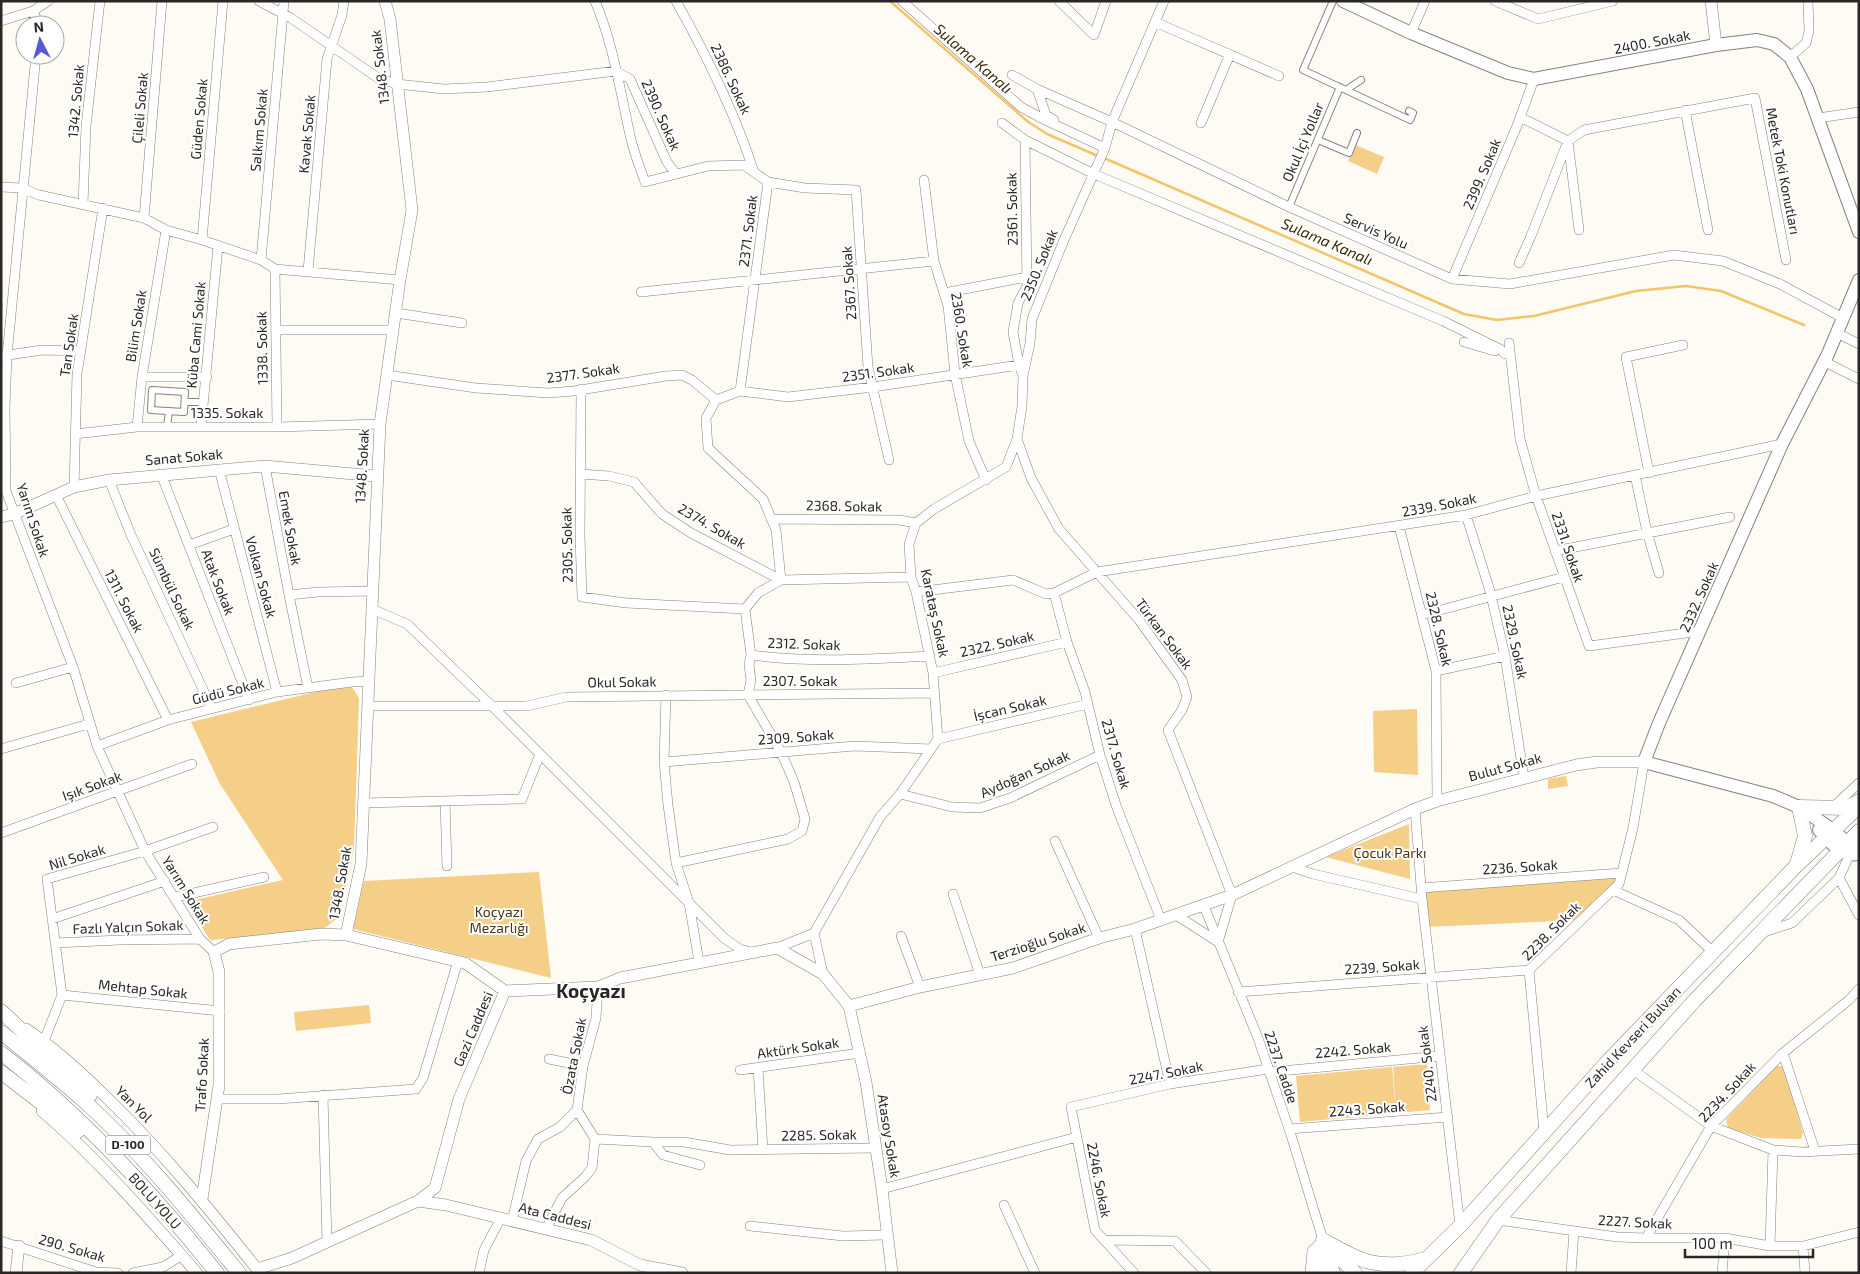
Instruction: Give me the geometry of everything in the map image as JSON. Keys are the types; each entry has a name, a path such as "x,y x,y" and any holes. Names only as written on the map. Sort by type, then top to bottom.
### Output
{"main road":[{"name":"2400. Sokak","path":"1343,1 1410,33 1508,73 1534,79 1716,45 1757,40 1774,44 1790,57 1807,89 1859,232"},
{"path":"1782,444 1837,333 1859,280"},
{"name":"2332. Sokak","path":"1644,762 1782,444"},
{"name":"Bulut Sokak","path":"1644,762 1773,796 1799,807"},
{"path":"1799,807 1847,808 1859,801"},
{"name":"Zahid Kevseri Bulvarı","path":"1412,1273 1460,1226 1609,1060 1795,867 1859,806"},
{"path":"1799,807 1829,834 1851,849"},
{"path":"1795,867 1805,836 1799,807"},
{"name":"Zahid Kevseri Bulvarı","path":"1461,1273 1498,1220 1695,1000 1759,934 1851,849 1859,831"},
{"path":"6,1015 134,1138 160,1169 180,1202"},
{"name":"D-100","path":"1,1032 84,1101 180,1202 238,1273"},
{"name":"BOLU YOLU","path":"1,1053 67,1108 134,1177 196,1246 217,1273"},
{"path":"1,1072 66,1121 134,1177"},
{"path":"1323,1240 1366,1261 1409,1264 1426,1259"},
{"path":"1320,1273 1323,1240"},
{"path":"1323,1240 1333,1273"},
{"path":"1323,1240 1355,1273"}],"street":[{"path":"1,21 33,11 48,1"},
{"name":"1342. Sokak","path":"83,204 86,126 100,1"},
{"name":"Çileli Sokak","path":"144,218 162,1"},
{"name":"Güden Sokak","path":"202,240 223,1"},
{"path":"259,1 283,13 378,78 397,84 444,89 487,87 616,71"},
{"name":"Salkım Sokak","path":"261,260 284,1"},
{"name":"Kavak Sokak","path":"308,271 327,59 342,15 344,1"},
{"name":"1348. Sokak","path":"346,935 361,864 370,681 376,476 380,424 400,280 412,210 390,19 386,1"},
{"name":"2371. Sokak","path":"595,1 602,17 630,137 644,182 708,166 744,165 768,182 740,392"},
{"name":"2386. Sokak","path":"676,1 694,33 742,134 754,172"},
{"path":"902,1 1021,107 1045,120 1106,147"},
{"path":"1059,1 1094,35 1106,1"},
{"name":"2350. Sokak","path":"1023,376 1030,344 1032,319 1064,240 1106,147 1112,122 1164,1"},
{"path":"1333,1 1304,70 1410,120 1414,113 1409,111"},
{"path":"1410,33 1425,1"},
{"path":"1495,1 1538,19 1612,1"},
{"path":"1711,1 1716,45"},
{"path":"1790,57 1806,43 1809,31 1808,1"},
{"path":"33,11 35,15"},
{"path":"1155,22 1280,76"},
{"path":"1201,123 1230,54"},
{"name":"Yarım Sokak","path":"35,65 4,356 6,491 73,667 97,746 146,851 200,939 214,952"},
{"name":"2390. Sokak","path":"616,71 630,79 667,162 676,174"},
{"name":"Servis Yolu","path":"1012,75 1037,89 1112,122 1289,207 1452,279 1510,284 1674,254 1723,261 1780,284 1843,318"},
{"name":"2399. Sokak","path":"1452,279 1534,79"},
{"path":"1343,88 1361,80"},
{"name":"Okul İçi Yollar","path":"1289,207 1343,88"},
{"path":"1037,89 1046,115 1106,147"},
{"name":"Metek Toki Konutları","path":"1568,141 1584,130 1755,98 1786,260"},
{"path":"1685,110 1708,230"},
{"path":"1818,118 1859,112"},
{"path":"1520,117 1568,141"},
{"path":"1002,123 1024,140 1443,321 1498,348 1508,355"},
{"path":"1318,140 1349,153 1357,133"},
{"name":"2361. Sokak","path":"1024,140 1027,278"},
{"path":"1568,141 1579,230"},
{"path":"1519,263 1532,236 1568,141"},
{"name":"2360. Sokak","path":"924,180 934,261 948,306 955,374 970,441 986,480"},
{"name":"2367. Sokak","path":"768,182 805,188 856,190 868,367 889,460"},
{"path":"1,187 22,188 39,195 144,218 166,230 261,260 275,268 400,280"},
{"name":"Tan Sokak","path":"74,487 78,374 103,208"},
{"name":"Bilim Sokak","path":"137,427 142,377 166,230"},
{"name":"Küba Cami Sokak","path":"201,427 218,246"},
{"path":"641,292 934,261"},
{"name":"1338. Sokak","path":"275,268 277,427"},
{"path":"916,523 934,509 1006,467 1017,439 1022,406 1023,376 1013,332 1018,303 1027,286 1027,278 944,293"},
{"path":"396,313 462,323"},
{"path":"276,330 393,330"},
{"path":"1837,333 1859,344"},
{"path":"1464,342 1508,355"},
{"name":"2331. Sokak","path":"1509,344 1508,355 1520,439 1536,496 1589,646 1701,631"},
{"path":"1649,473 1626,357 1683,345"},
{"path":"4,356 42,350 81,351"},
{"path":"1825,358 1859,379"},
{"name":"2351. Sokak","path":"740,392 788,397 873,387 1019,365"},
{"name":"2377. Sokak","path":"386,374 476,388 548,393 682,375 692,380 716,400"},
{"path":"142,377 206,377"},
{"path":"171,391 172,377"},
{"name":"2305. Sokak","path":"581,389 580,536 582,597 626,603 745,609"},
{"path":"152,390 171,391 185,392 184,412 151,410 152,390"},
{"path":"740,392 716,400 706,418 708,448 763,498 776,530 781,580"},
{"path":"140,398 151,399"},
{"path":"185,402 204,402"},
{"path":"167,427 168,411"},
{"name":"1335. Sokak","path":"75,434 137,427 277,427 380,424"},
{"path":"916,592 1013,580 1046,594 1097,572 1059,529 1031,478 1017,439"},
{"name":"2339. Sokak","path":"1097,572 1466,515 1536,496 1782,444"},
{"name":"Sanat Sokak","path":"1,517 14,514 74,487 109,480 161,474 265,466 376,476"},
{"name":"Emek Sokak","path":"265,466 308,688"},
{"name":"Volkan Sokak","path":"219,469 277,692"},
{"name":"Atak Sokak","path":"161,474 249,700"},
{"name":"2374. Sokak","path":"580,474 610,476 634,482 662,514 677,524 781,580"},
{"path":"1635,475 1647,532 1659,573"},
{"name":"Sümbül Sokak","path":"109,480 131,535 212,708"},
{"name":"1311. Sokak","path":"56,495 168,720"},
{"name":"2329. Sokak","path":"1466,515 1492,597 1505,656 1524,778"},
{"path":"1555,551 1730,517"},
{"name":"2368. Sokak","path":"771,519 899,520 916,523"},
{"name":"Karataş Sokak","path":"916,523 909,544 912,577 933,674 938,738"},
{"name":"2328. Sokak","path":"1399,526 1436,671 1437,801"},
{"path":"189,545 234,528"},
{"name":"Türkan Sokak","path":"1097,572 1139,620 1182,680 1187,696 1182,710 1168,730 1232,895"},
{"path":"745,609 758,592 781,580 912,577"},
{"path":"1422,615 1564,577"},
{"path":"289,595 318,592 373,591"},
{"name":"2317. Sokak","path":"1054,592 1067,642 1088,704 1100,755 1117,808 1161,920"},
{"path":"372,609 407,624 492,706 724,938 752,953"},
{"name":"2312. Sokak","path":"745,609 751,654 785,659 864,659 930,656"},
{"name":"2322. Sokak","path":"933,674 1067,642"},
{"path":"676,862 788,839 802,831 805,819 794,782 781,752 748,695 751,680 749,666 751,654"},
{"path":"1436,671 1505,656"},
{"path":"16,683 73,667"},
{"name":"Güdü Sokak","path":"97,746 168,720 277,692 370,681"},
{"name":"2307. Sokak","path":"666,695 934,693"},
{"name":"Okul Sokak","path":"369,706 527,706 566,697 666,695 664,762 668,805 676,862 690,903 698,962"},
{"name":"İşcan Sokak","path":"938,738 1088,704"},
{"path":"1,749 89,724"},
{"path":"777,948 814,933 880,817 900,794 938,738"},
{"name":"2309. Sokak","path":"664,762 855,746 931,749"},
{"path":"364,802 522,799 540,754"},
{"name":"Aydoğan Sokak","path":"900,794 952,807 980,808 1010,798 1100,755"},
{"name":"Bulut Sokak","path":"1232,895 1415,809 1437,801 1555,769 1597,762 1644,762"},
{"name":"2238. Sokak","path":"1544,1132 1529,970 1619,884 1633,828 1644,762"},
{"name":"Işık Sokak","path":"1,833 192,764"},
{"path":"1832,808 1859,783"},
{"path":"445,801 447,866"},
{"name":"2240. Sokak","path":"1415,809 1422,898 1460,1226"},
{"name":"Nil Sokak","path":"44,1041 62,995 47,879 146,851 213,827"},
{"path":"1055,841 1099,938"},
{"path":"1759,934 1792,923 1839,878 1851,849"},
{"path":"1292,867 1313,874 1422,898"},
{"name":"2236. Sokak","path":"1421,888 1622,873"},
{"path":"176,898 264,877"},
{"path":"1839,878 1859,916"},
{"path":"52,919 165,881"},
{"path":"1613,890 1679,920 1713,952"},
{"path":"953,894 980,975"},
{"path":"1176,915 1218,942 1232,895"},
{"name":"Terzioğlu Sokak","path":"849,1006 920,987 1013,968 1099,938 1134,929 1204,906 1232,895"},
{"name":"2237. Cadde","path":"1204,906 1258,1038 1289,1129 1323,1240"},
{"path":"1134,929 1170,1084"},
{"path":"814,933 824,974"},
{"path":"214,952 229,944 321,934 346,935 465,963 505,991"},
{"path":"902,936 920,987"},
{"name":"Fazlı Yalçın Sokak","path":"56,943 200,939"},
{"path":"777,948 824,974 849,1006"},
{"name":"Gazi Caddesi","path":"435,1188 459,1099 505,991 598,987 620,978 777,948"},
{"name":"Trafo Sokak","path":"202,1199 218,1099 219,972 214,952"},
{"path":"218,1099 278,1098 416,1089 423,1078 458,961"},
{"name":"2239. Sokak","path":"1238,992 1529,970"},
{"name":"Özata Sokak","path":"595,1139 578,1110 583,1066 596,1018 598,987"},
{"name":"2234. Sokak","path":"1646,1238 1711,1126 1784,1053 1849,1000 1859,989"},
{"name":"Mehtap Sokak","path":"62,995 220,1011"},
{"name":"Atasoy Sokak","path":"849,1006 866,1082 892,1273"},
{"name":"Yan Yol","path":"6,1015 44,1041 133,1123 202,1199 259,1271"},
{"name":"Aktürk Sokak","path":"740,1070 860,1053"},
{"path":"1784,1053 1815,1152"},
{"name":"2242. Sokak","path":"1268,1070 1440,1056"},
{"path":"549,1059 583,1066"},
{"path":"758,1068 763,1150"},
{"name":"2247. Sokak","path":"1071,1107 1170,1084 1268,1070"},
{"path":"1633,1070 1711,1126 1773,1150 1815,1152 1859,1149"},
{"path":"1,1076 63,1129 130,1196 197,1273"},
{"path":"323,1095 327,1242"},
{"name":"2246. Sokak","path":"1071,1107 1094,1230 1134,1273"},
{"path":"479,1273 484,1250 506,1219 526,1160 538,1139 560,1127 578,1110"},
{"name":"2243. Sokak","path":"1289,1129 1448,1117"},
{"path":"882,1190 1077,1137"},
{"path":"546,1229 562,1198 592,1168 595,1139 653,1142 664,1156 700,1165"},
{"name":"2285. Sokak","path":"653,1142 684,1142 730,1150 875,1148"},
{"path":"1770,1246 1773,1150"},
{"path":"259,1271 418,1201 435,1188 446,1205"},
{"name":"Ata Caddesi","path":"418,1201 446,1205 590,1240 651,1270 682,1273"},
{"path":"1004,1205 1035,1273"},
{"name":"2227. Sokak","path":"1498,1220 1617,1236 1725,1238 1770,1246 1803,1246 1859,1232"},
{"path":"750,1226 842,1236 887,1235"},
{"path":"1571,1273 1574,1231"},
{"path":"1722,1273 1725,1238"},
{"path":"1104,1240 1175,1241 1206,1273"},
{"path":"1310,1273 1312,1251 1323,1240"},
{"name":"290. Sokak","path":"1,1241 96,1272 118,1273"},
{"path":"16,1273 18,1246"},
{"path":"1803,1246 1806,1273"},
{"path":"133,1273 162,1267 182,1255"}],"green space":[{"path":"1355,145 1384,157 1377,174 1348,161"},
{"path":"352,687 359,698 354,848 339,917 322,930 210,940 186,902 283,880 220,784 191,722 324,690"},
{"path":"1417,709 1418,775 1374,772 1373,711"},
{"path":"1566,776 1568,786 1548,789 1548,779"},
{"name":"Çocuk Parkı","path":"1409,824 1410,879 1326,857"},
{"name":"Koçyazı Mezarlığı","path":"539,872 551,978 353,929 364,881"},
{"path":"1621,873 1619,884 1581,920 1425,927 1421,888"},
{"path":"369,1005 371,1023 296,1031 294,1012"},
{"path":"1427,1064 1430,1110 1300,1122 1296,1076 1392,1067 1396,1113 1393,1067"},
{"path":"1777,1066 1784,1066 1803,1133 1801,1139 1761,1138 1728,1128 1726,1119"}],"waterway":[{"name":"Sulama Kanalı","path":"890,1 1027,121 1047,134 1098,156"},
{"name":"Sulama Kanalı","path":"1104,158 1464,314 1497,320 1534,316 1636,291 1686,286 1721,291 1804,325"}],"district":[{"name":"Koçyazı","path":"591,991"}]}
